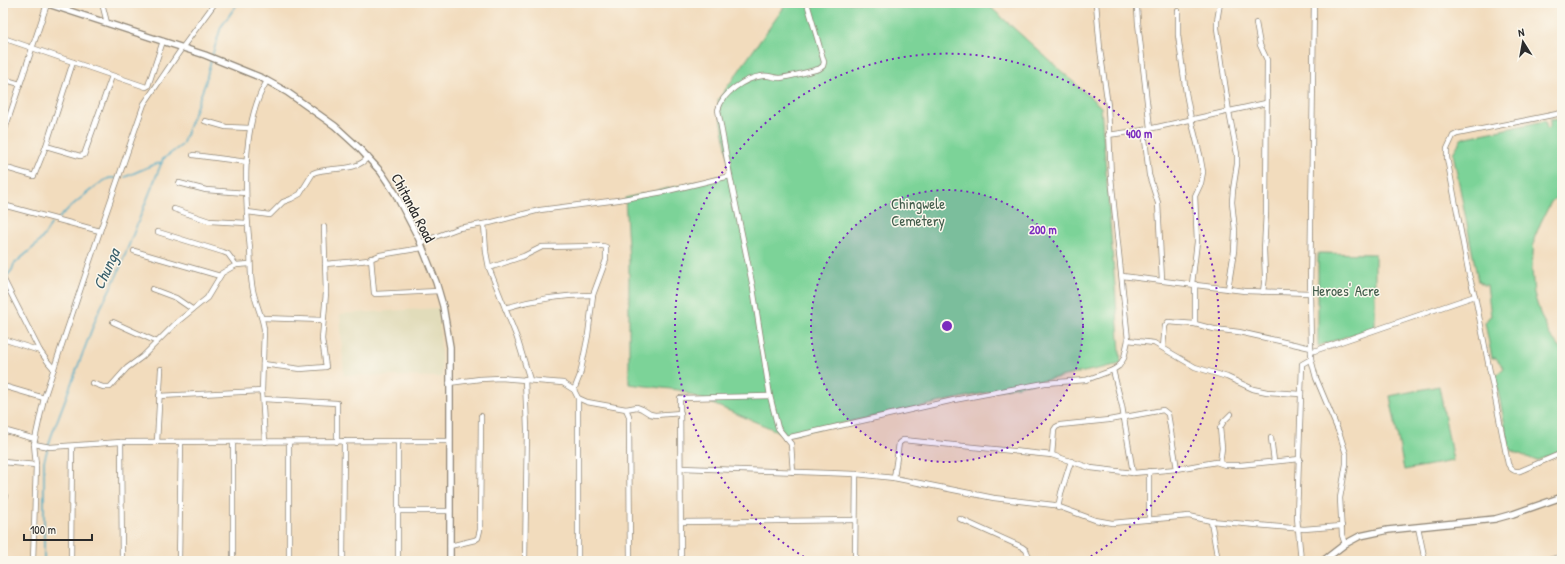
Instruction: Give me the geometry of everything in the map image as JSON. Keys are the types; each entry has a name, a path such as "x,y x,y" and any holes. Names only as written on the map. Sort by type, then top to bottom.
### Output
{"street":[{"path":"3,135 5,122 33,48 46,3"},
{"name":"Chitanda Road","path":"46,3 205,55 267,81 287,92 335,126 368,157 395,193 422,248 439,291 450,347 450,561"},
{"path":"102,3 107,23"},
{"path":"33,561 36,465 35,442 44,398 144,104 215,3"},
{"path":"793,472 791,444 778,428 770,396 753,288 718,110 728,94 734,88 755,78 769,76 777,78 784,77 820,69 823,66 824,62 807,3"},
{"path":"786,438 954,400 1045,383 1086,380 1113,370 1119,366 1124,358 1128,340 1111,177 1108,135 1108,106 1100,49 1096,3"},
{"path":"1220,3 1217,21 1229,112 1238,164 1232,190 1235,232 1234,251 1228,289"},
{"path":"1314,3 1310,293 1311,359 1316,378 1340,435 1346,454 1346,464 1340,498 1345,544"},
{"path":"1137,8 1150,128"},
{"path":"1178,11 1178,35 1190,119 1203,172 1201,183 1195,196 1197,242 1194,284 1195,324"},
{"path":"1256,23 1260,45 1267,60 1266,212 1264,250 1265,276 1263,292"},
{"path":"3,38 147,87 163,41"},
{"path":"3,167 34,176 46,146 73,62"},
{"path":"46,146 80,156 84,155 112,76"},
{"path":"3,79 20,84"},
{"path":"265,442 262,391 264,329 252,287 246,212 246,193 250,128 258,96 267,81"},
{"path":"1108,135 1144,130 1266,103"},
{"path":"1562,113 1468,131 1453,136 1447,150 1469,275 1475,296 1508,464 1515,472 1520,471 1562,453"},
{"path":"205,121 226,127 250,128"},
{"path":"1144,130 1149,175 1158,203 1162,280"},
{"path":"193,155 247,162"},
{"path":"246,212 270,215 281,203 300,194 314,173 354,166 362,163 368,157"},
{"path":"424,241 459,228 484,224 540,210 618,200 663,192 730,176"},
{"path":"179,183 206,190 246,193"},
{"path":"3,205 100,231"},
{"path":"174,209 210,221 247,223"},
{"path":"484,224 489,268 517,338 527,380 525,561"},
{"path":"263,364 300,368 326,367 322,339 326,293 324,227"},
{"path":"158,232 228,254 236,265"},
{"path":"489,268 519,258 542,247 603,246 606,249 606,260 593,296 588,335 580,375 574,390"},
{"path":"325,264 343,264 380,255 422,248"},
{"path":"134,251 220,276"},
{"path":"371,258 375,294 439,291"},
{"path":"92,382 103,387 110,387 127,368 138,360 176,323 207,298 222,273 236,265 250,264"},
{"path":"1122,276 1228,289 1263,292 1310,293"},
{"path":"3,278 40,351 54,369"},
{"path":"152,289 176,298 192,309"},
{"path":"505,308 529,301 563,296 593,296"},
{"path":"1163,347 1166,324 1168,322 1195,324 1311,350 1475,296"},
{"path":"262,318 323,320"},
{"path":"113,322 157,342"},
{"path":"3,339 40,351"},
{"path":"1128,340 1154,343 1195,367 1227,377 1253,389 1267,392 1301,394"},
{"path":"1301,561 1298,529 1302,364 1311,359"},
{"path":"157,442 161,369"},
{"path":"1113,370 1122,406 1133,473"},
{"path":"449,383 480,379 527,380 563,383 574,390 578,398 578,561"},
{"path":"3,386 44,398"},
{"path":"159,396 262,391"},
{"path":"681,561 680,398 770,396"},
{"path":"578,398 587,402 626,409 637,407 642,408 650,414 655,415 680,414"},
{"path":"263,399 337,403 337,442"},
{"path":"626,409 629,416 630,561"},
{"path":"1052,455 1054,430 1056,427 1163,410 1168,414 1177,469"},
{"path":"1220,463 1222,448 1220,428 1231,414"},
{"path":"450,546 475,540 478,538 480,530 480,416"},
{"path":"3,430 48,447 122,442 450,441"},
{"path":"1271,438 1274,461"},
{"path":"894,478 899,443 903,440 1052,455 1091,468 1133,473 1177,469 1216,462 1240,465 1300,459"},
{"path":"398,441 398,561"},
{"path":"122,442 122,561"},
{"path":"179,561 180,442"},
{"path":"233,442 233,561"},
{"path":"289,442 289,561"},
{"path":"343,561 344,442"},
{"path":"71,561 72,446"},
{"path":"1058,508 1071,461"},
{"path":"3,462 36,465"},
{"path":"681,468 856,474 894,478 994,498 1039,503 1094,520 1112,523 1189,516 1211,521 1298,529 1342,526"},
{"path":"1149,471 1149,520"},
{"path":"855,561 856,474"},
{"path":"1324,561 1345,544 1360,536 1378,532 1495,518 1514,514 1562,496"},
{"path":"398,511 450,511"},
{"path":"960,519 1022,547 1026,550 1031,561"},
{"path":"681,522 855,520"},
{"path":"1211,521 1218,561"},
{"path":"1418,527 1425,561"},
{"path":"1546,561 1562,556"}],"shaded area":[{"path":"439,308 442,377 344,375 340,314"}],"green space":[{"name":"Chingwele Cemetery","path":"787,3 986,3 1101,107 1121,364 787,435 679,390 629,384 629,261 625,198 731,174 718,100"},
{"path":"1562,119 1562,192 1551,202 1534,239 1532,269 1534,294 1540,313 1549,334 1562,350 1562,450 1537,461 1510,450 1495,376 1504,368 1496,358 1492,358 1485,323 1491,316 1487,285 1484,285 1478,281 1453,153 1462,138 1545,121 1547,129 1550,128 1550,120"},
{"name":"Heroes' Acre","path":"1318,253 1375,254 1375,327 1318,346"},
{"path":"1439,386 1453,461 1404,470 1390,396"}],"waterway":[{"name":"Chunga","path":"212,56 221,27 238,3"},
{"name":"Chunga","path":"44,561 44,461 51,437 98,313 117,275 163,159 182,145 205,84 211,60"},
{"path":"125,177 155,164 162,163"},
{"path":"59,218 99,184 110,178 116,178"},
{"path":"7,276 12,270 14,264 39,242 51,224"}]}
